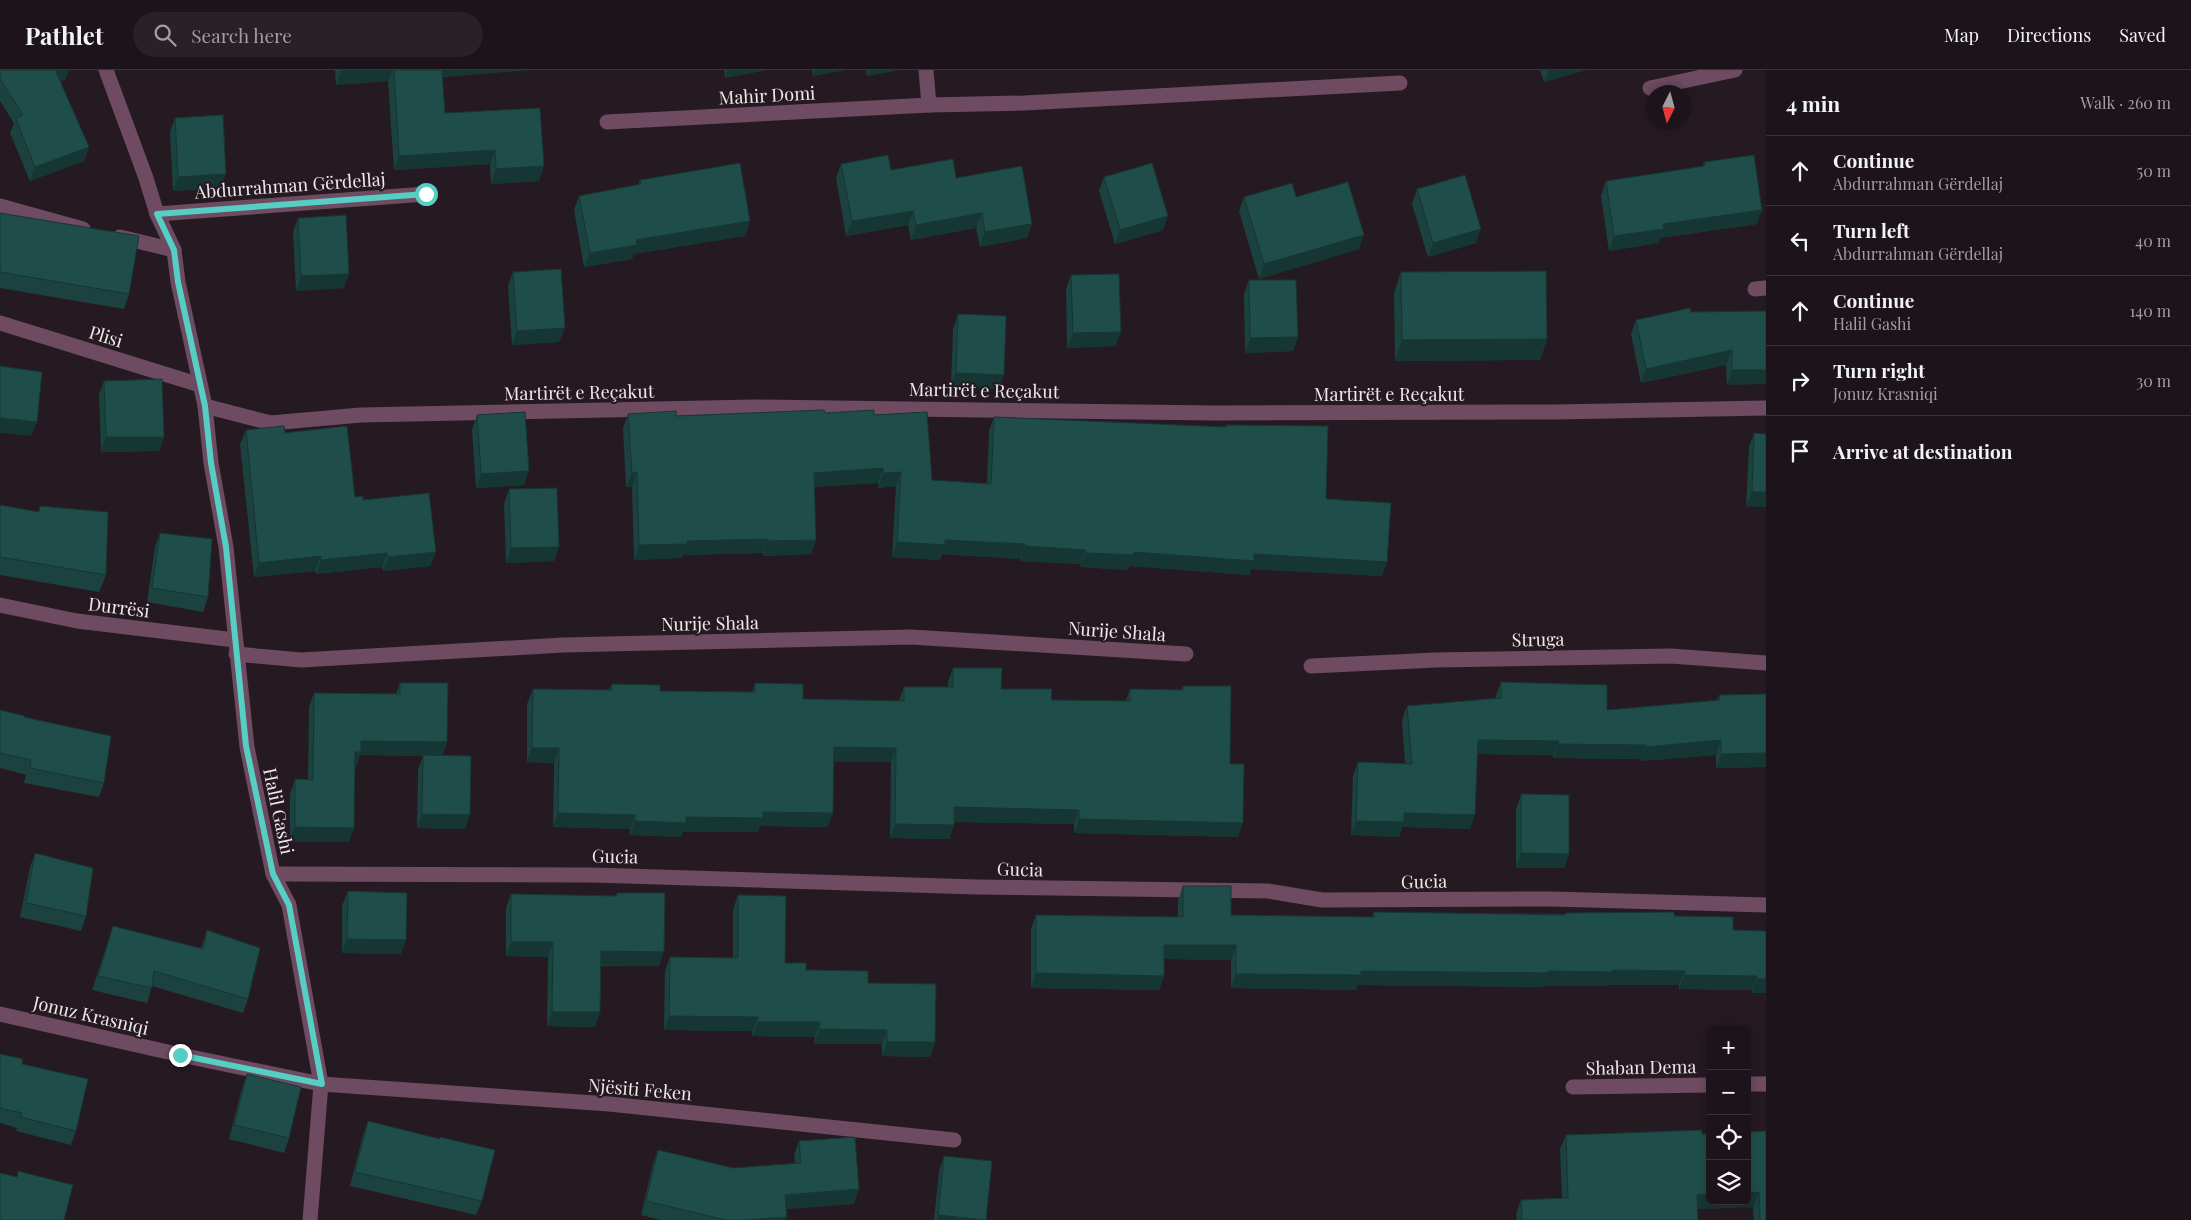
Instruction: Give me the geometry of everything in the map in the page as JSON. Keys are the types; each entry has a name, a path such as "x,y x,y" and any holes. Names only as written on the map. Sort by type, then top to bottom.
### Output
{"street":[{"path":"106,70 146,178 157,214 174,250 178,282 205,406"},
{"path":"926,70 929,105"},
{"path":"1664,85 1735,70"},
{"name":"Mahir Domi","path":"607,122 929,105 1024,103 1400,82"},
{"name":"Abdurrahman Gërdellaj","path":"157,214 426,194"},
{"path":"0,206 103,234 174,250"},
{"name":"Plisi","path":"0,323 200,385"},
{"name":"Martirët e Reçakut","path":"205,406 271,423 361,415 754,407 1216,413 1556,412 1766,408"},
{"name":"Halil Gashi","path":"205,406 211,463 226,547 246,746 273,874 289,905 322,1084 310,1220"},
{"name":"Durrësi","path":"0,605 77,621 235,647"},
{"name":"Nurije Shala","path":"235,647 301,660 563,645 911,637 1186,654"},
{"name":"Struga","path":"1311,666 1436,660 1671,656 1766,663"},
{"name":"Gucia","path":"273,874 593,874 976,887 1268,891 1322,900 1552,899 1766,905"},
{"name":"Jonuz Krasniqi","path":"0,1014 180,1055 322,1084"},
{"name":"Njësiti Feken","path":"322,1084 609,1104 954,1140"},
{"path":"1751,1084 1766,1084"},
{"name":"Shaban Dema","path":"1573,1087 1706,1085"}],"building":[{"path":"0,70 59,70 56,72 89,147 35,167 16,119 23,115 0,79"},
{"path":"394,70 442,70 445,113 540,108 544,166 496,169 495,150 399,156"},
{"path":"223,115 226,174 178,177 175,118"},
{"path":"888,155 891,170 953,159 956,178 1022,166 1032,224 985,232 982,213 916,225 913,211 852,221 841,164"},
{"path":"1754,155 1762,210 1663,224 1664,229 1614,236 1606,181 1705,166 1704,162"},
{"path":"740,163 750,221 636,240 637,245 590,253 579,196 641,184 640,180"},
{"path":"1152,163 1168,216 1120,230 1104,177"},
{"path":"1465,175 1481,229 1433,243 1417,189"},
{"path":"1348,182 1364,235 1264,264 1244,197 1292,183 1296,197"},
{"path":"0,213 139,236 129,294 0,272"},
{"path":"346,215 349,274 301,276 298,218"},
{"path":"561,269 565,328 517,331 513,272"},
{"path":"1546,271 1547,339 1402,340 1401,272"},
{"path":"1119,274 1121,332 1073,333 1071,275"},
{"path":"1249,280 1296,280 1298,337 1250,338"},
{"path":"1690,308 1691,312 1766,311 1766,370 1732,370 1732,350 1646,369 1636,320"},
{"path":"958,314 1006,316 1004,375 956,373"},
{"path":"0,366 42,372 37,422 0,418"},
{"path":"162,379 164,437 106,437 104,381"},
{"path":"824,410 825,413 874,410 874,415 927,412 932,480 991,484 994,417 1226,427 1226,425 1328,426 1326,499 1391,503 1387,562 1254,554 1254,561 1134,552 1134,555 1086,553 1086,550 1025,546 1025,544 945,540 945,545 897,542 901,472 883,473 883,468 814,473 816,540 687,541 687,544 639,545 637,472 632,473 628,414 676,411 676,416"},
{"path":"525,412 529,471 481,474 477,415"},
{"path":"284,426 285,433 347,426 355,497 363,496 363,500 429,493 436,552 388,557 387,553 321,560 321,556 259,563 246,430"},
{"path":"1754,433 1766,434 1766,492 1752,492"},
{"path":"557,488 559,547 511,548 509,489"},
{"path":"0,505 39,512 40,506 108,512 106,575 0,557"},
{"path":"160,533 212,539 208,597 152,588"},
{"path":"953,668 1002,668 1001,689 1052,689 1051,700 1130,701 1130,689 1183,690 1183,686 1231,686 1230,764 1244,764 1243,823 1079,819 1079,810 954,807 954,825 895,824 896,748 834,747 833,813 763,812 763,818 686,817 686,823 635,821 635,815 558,813 559,748 532,748 533,689 612,690 612,684 660,685 660,691 755,692 755,683 803,684 803,699 904,701 904,687 953,687"},
{"path":"1501,682 1607,685 1607,710 1720,700 1719,695 1766,694 1766,753 1721,754 1721,740 1646,747 1646,745 1558,744 1559,741 1478,740 1475,815 1404,813 1404,822 1356,821 1358,762 1412,764 1407,706 1501,698"},
{"path":"400,683 448,683 447,742 361,741 361,752 355,752 354,828 295,827 295,779 313,780 314,693 400,694"},
{"path":"0,710 111,736 104,783 30,768 31,760 0,753"},
{"path":"423,755 471,756 470,815 422,814"},
{"path":"1521,794 1569,795 1569,854 1521,853"},
{"path":"35,853 93,868 86,916 26,903"},
{"path":"1183,886 1231,886 1231,915 1374,917 1374,912 1565,915 1566,913 1674,912 1674,916 1733,917 1733,930 1766,931 1766,979 1757,979 1757,976 1685,975 1685,971 1613,970 1613,972 1548,971 1548,973 1361,971 1361,975 1236,974 1236,945 1164,945 1164,976 1036,973 1036,915 1183,917"},
{"path":"348,891 407,893 406,940 347,939"},
{"path":"617,893 665,893 664,952 601,951 600,1012 552,1012 553,942 511,942 511,894 617,896"},
{"path":"738,895 786,896 785,963 806,963 806,970 868,971 868,983 936,984 935,1042 887,1042 887,1030 820,1029 820,1022 758,1022 758,1017 669,1016 670,957 738,958"},
{"path":"113,926 203,949 207,930 260,948 248,999 154,971 152,988 98,976"},
{"path":"0,1054 23,1059 22,1064 88,1079 76,1131 21,1117 22,1113 0,1108"},
{"path":"247,1074 301,1087 289,1138 234,1125"},
{"path":"368,1121 440,1139 440,1137 495,1150 482,1201 355,1172"},
{"path":"1702,1130 1702,1134 1706,1134 1706,1194 1697,1195 1698,1220 1522,1220 1521,1200 1568,1198 1566,1135"},
{"path":"1766,1131 1766,1220 1760,1220 1759,1192 1751,1193 1751,1132"},
{"path":"855,1137 859,1189 785,1195 787,1217 726,1220 646,1201 658,1150 733,1168 801,1163 799,1141"},
{"path":"944,1156 992,1161 986,1220 938,1215"},
{"path":"18,1171 73,1185 64,1220 0,1220 0,1173 17,1177"}],"route":[{"path":"180,1055 322,1084 289,905 273,874 246,746 226,547 211,463 205,406 178,282 174,250 157,214 426,194"}]}
